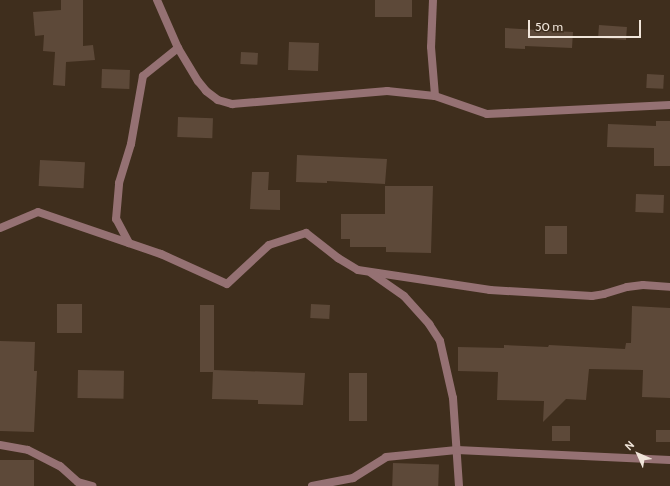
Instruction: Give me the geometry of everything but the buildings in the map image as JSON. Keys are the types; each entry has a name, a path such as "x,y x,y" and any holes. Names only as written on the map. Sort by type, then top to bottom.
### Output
{"street":[{"path":"157,0 187,65 206,90 218,100 232,104 386,91 436,96 487,114 670,105"},
{"path":"433,0 431,47 436,96"},
{"path":"129,243 116,219 119,183 131,144 143,76 178,48"},
{"path":"0,228 38,212 161,254 227,284 269,245 306,233 338,258 358,270 490,290 592,296 627,287 643,285 670,286"},
{"path":"369,271 404,296 429,324 440,341 453,398 459,486"},
{"path":"0,445 28,450 60,466 78,482 92,486"},
{"path":"312,486 353,478 386,457 457,450 670,460"}]}
